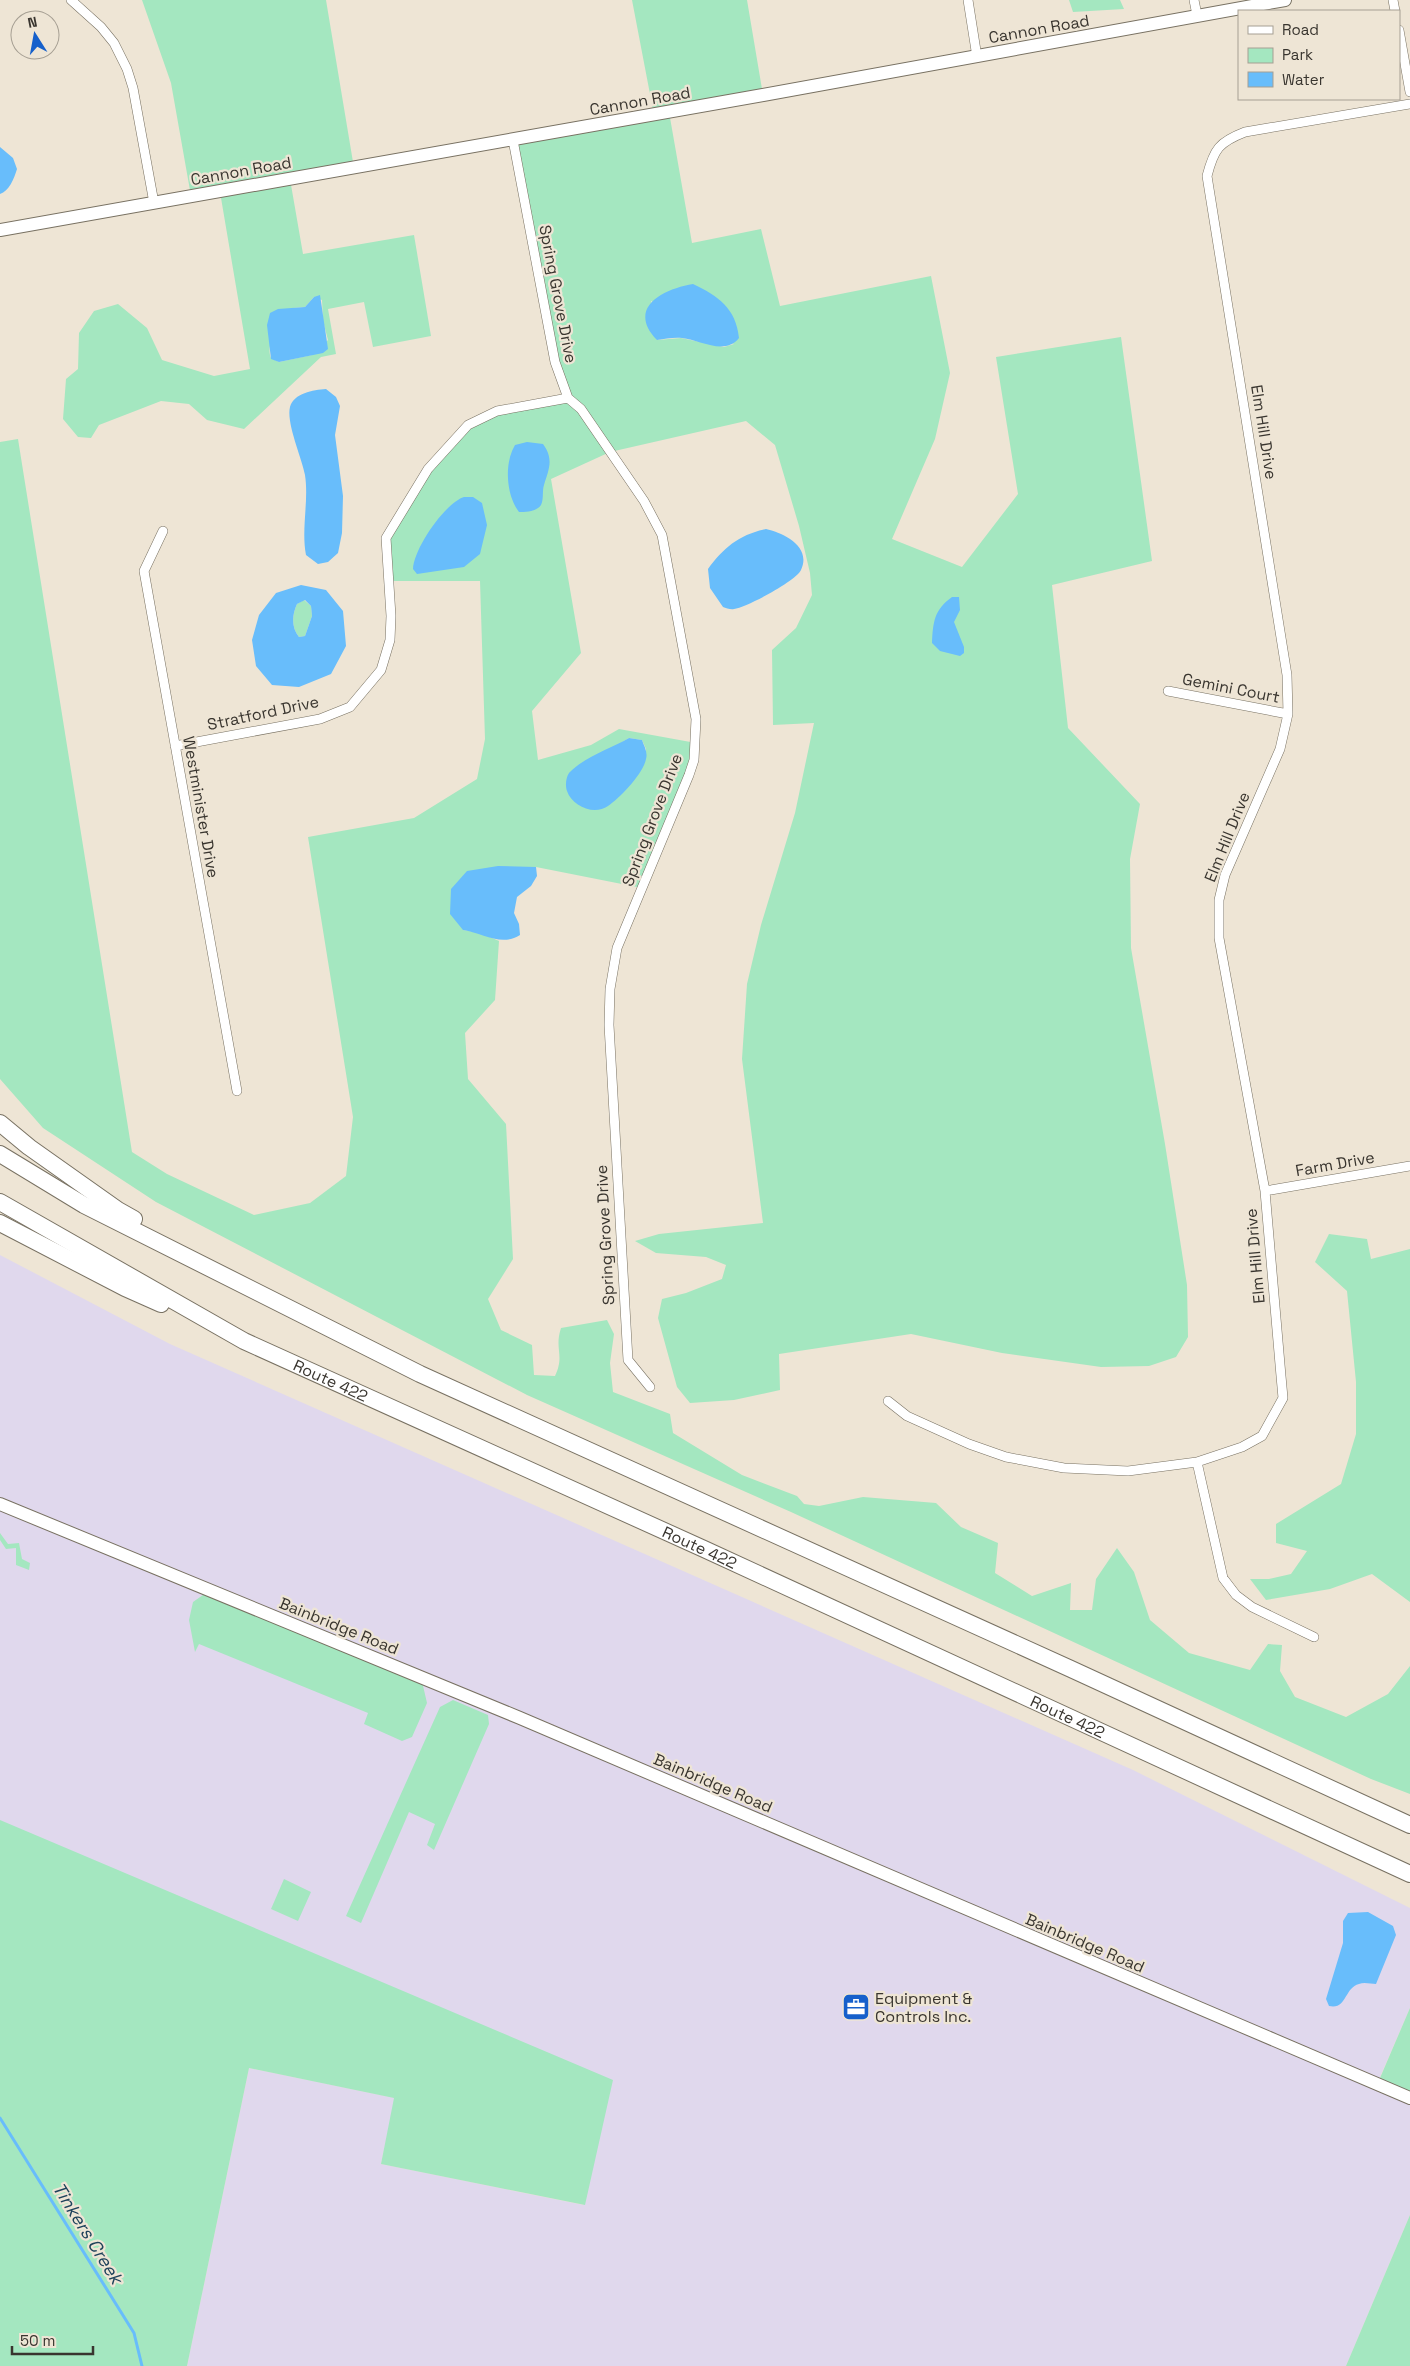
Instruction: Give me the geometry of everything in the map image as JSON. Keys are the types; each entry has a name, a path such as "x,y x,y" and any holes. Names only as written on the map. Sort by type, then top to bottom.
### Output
{"highway":[{"path":"0,1123 29,1147 118,1210 335,1332"},
{"path":"0,1154 84,1205 420,1374 1410,1825"},
{"name":"Route 422","path":"0,1202 244,1341 704,1549 1410,1874"},
{"path":"0,1223 125,1288 244,1341"}],"street":[{"path":"71,0 101,27 114,43 127,69 133,88 154,203"},
{"path":"968,0 977,57"},
{"path":"1194,0 1197,15"},
{"name":"Cannon Road","path":"0,230 977,57 1285,0"},
{"path":"1400,36 1410,92"},
{"name":"Elm Hill Drive","path":"888,1401 907,1416 969,1444 1006,1457 1064,1468 1128,1471 1198,1462 1242,1447 1262,1436 1282,1398 1265,1191 1219,938 1219,900 1224,875 1280,749 1288,714 1287,675 1207,176 1212,156 1226,140 1245,132 1410,104"},
{"name":"Spring Grove Drive","path":"513,140 555,362 568,398 581,409 644,501 662,535 696,719 694,760 617,948 610,989 609,1025 628,1360 650,1387"},
{"name":"Stratford Drive","path":"176,746 320,719 350,706 381,670 390,640 391,616 386,538 428,469 468,425 497,411 568,398"},
{"name":"Westminister Drive","path":"163,531 144,571 236,1091"},
{"name":"Gemini Court","path":"1168,692 1288,714"},
{"name":"Farm Drive","path":"1265,1191 1410,1166"},
{"path":"1198,1462 1223,1578 1236,1595 1252,1607 1314,1637"},
{"name":"Bainbridge Road","path":"0,1504 520,1718 1410,2098"}],"shaded area":[{"path":"0,1255 170,1344 1133,1770 1410,1908 1410,2008 1377,2084 1410,2098 1410,2215 1346,2366 187,2366 249,2068 395,2098 381,2164 584,2205 0,1824"}],"green space":[{"path":"142,0 326,0 354,168 290,179 303,254 414,235 431,336 373,347 364,302 328,309 336,354 321,357 244,429 207,420 189,404 161,401 99,425 91,438 78,437 63,419 66,379 78,369 79,333 94,311 118,304 147,328 162,360 214,376 250,369 220,192 191,196 171,83","holes":["314,297 322,300 323,321 328,340 312,355 279,362 271,358 270,345 280,325 293,308 305,307"]},
{"path":"632,0 747,0 763,95 669,112 692,243 761,229 780,306 931,276 950,373 935,439 892,539 962,567 1018,494 996,357 1121,337 1152,561 1052,585 1068,728 1140,804 1130,859 1131,948 1187,1285 1188,1337 1176,1357 1149,1366 1101,1367 1002,1353 911,1334 779,1354 780,1390 734,1400 690,1403 677,1387 658,1318 662,1299 686,1293 722,1279 726,1265 706,1257 656,1253 635,1241 659,1234 763,1223 742,1059 747,984 761,925 795,813 814,723 773,725 772,650 796,628 812,595 810,573 799,526 775,445 746,421 610,452 551,479 581,653 532,711 538,760 591,745 619,729 696,743 694,760 642,888 536,867 463,930 481,933 499,941 495,1000 465,1033 468,1079 506,1124 513,1259 488,1299 501,1330 532,1345 534,1375 555,1376 559,1363 559,1335 561,1328 607,1320 614,1334 610,1363 613,1392 670,1414 673,1433 742,1475 797,1496 804,1504 819,1506 863,1497 936,1503 961,1527 998,1543 995,1573 1032,1596 1071,1583 1070,1610 1092,1610 1096,1579 1117,1548 1134,1572 1150,1620 1189,1653 1250,1670 1268,1644 1282,1645 1280,1671 1295,1697 1346,1717 1388,1694 1410,1666 1410,1794 1371,1779 791,1512 527,1395 156,1202 43,1128 0,1079 0,442 18,439 132,1152 167,1174 254,1215 310,1203 346,1176 353,1117 308,837 414,818 477,779 485,739 480,581 388,581 386,538 428,469 468,425 497,411 568,398 555,362 517,144 654,115","holes":["651,301 734,344 724,347 681,338 657,340","629,738 642,740 646,749 646,759 609,750"]},
{"path":"1069,0 1120,0 1124,9 1073,12"},
{"path":"304,600 311,606 312,616 305,636 299,637 296,633 293,617 297,604"},
{"path":"1329,1234 1367,1239 1371,1259 1410,1249 1410,1602 1372,1574 1330,1589 1266,1600 1250,1579 1269,1579 1291,1574 1307,1551 1276,1543 1276,1524 1341,1484 1356,1434 1356,1382 1347,1291 1315,1262"},
{"path":"0,1533 8,1544 19,1543 22,1559 30,1563 29,1570 16,1565 16,1548 6,1549 0,1540"},
{"path":"210,1590 421,1677 427,1703 412,1737 402,1741 364,1724 368,1713 199,1644 195,1652 189,1620 193,1602"},
{"path":"453,1700 488,1715 489,1724 434,1850 427,1845 435,1824 409,1812 361,1923 346,1916 440,1707"},
{"path":"0,1820 613,2080 585,2205 381,2164 394,2098 249,2068 187,2366 0,2366"},
{"path":"284,1879 311,1892 298,1921 271,1909"},
{"path":"1410,2008 1410,2098 1377,2085"},
{"path":"1410,2215 1410,2366 1346,2366"}],"water":[{"path":"0,147 13,158 17,169 9,187 0,194"},
{"path":"693,284 718,298 730,311 739,338 733,343 727,346 712,346 682,338 657,340 648,329 645,318 652,302 670,290"},
{"path":"320,295 328,349 323,353 279,362 271,359 267,325 270,313 278,309 305,307 314,297"},
{"path":"326,389 336,397 340,406 335,435 343,496 342,533 338,553 328,562 318,564 306,555 304,535 305,475 289,414 290,407 295,398 310,391"},
{"path":"527,442 543,444 550,464 543,487 541,505 528,512 519,512 511,497 509,488 509,461 515,445"},
{"path":"464,497 473,497 482,503 487,525 480,554 464,567 417,574 413,569 415,560 432,527 448,508"},
{"path":"766,529 787,537 794,542 803,554 801,570 781,587 749,604 733,609 723,607 710,588 708,569 726,548 740,538"},
{"path":"301,585 326,590 343,611 346,646 331,674 299,687 272,685 256,666 252,640 259,615 276,593","holes":["305,600 311,606 312,616 305,636 299,637 294,625 295,608 297,604"]},
{"path":"952,597 959,597 960,610 954,622 964,647 964,653 960,656 940,651 932,643 933,629 938,612"},
{"path":"629,738 642,740 646,749 646,759 640,772 625,792 602,809 590,810 578,805 566,789 569,773 590,758"},
{"path":"498,866 536,867 537,876 531,886 517,897 514,913 519,924 520,935 506,940 463,930 450,914 451,889 467,871"},
{"path":"1368,1912 1393,1926 1396,1935 1376,1984 1363,1983 1354,1986 1339,2005 1329,2006 1326,1999 1343,1943 1343,1921 1348,1913"}],"waterway":[{"name":"Tinkers Creek","path":"0,2118 134,2333 142,2366"}],"place":[{"name":"Equipment & Controls Inc.","path":"856,2007"}]}
